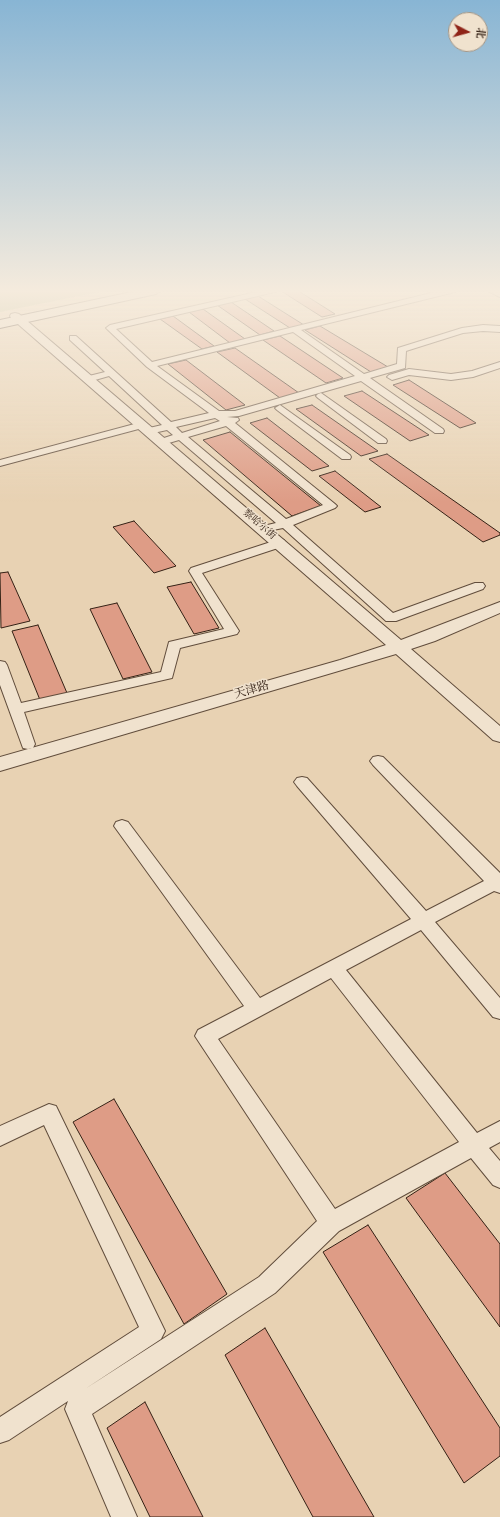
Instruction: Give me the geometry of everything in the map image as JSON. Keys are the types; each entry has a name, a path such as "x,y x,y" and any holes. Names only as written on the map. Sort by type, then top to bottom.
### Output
{"street":[{"name":"察哈尔街","path":"68,361 280,543 500,736"},
{"path":"98,361 180,436 285,524 391,618 479,586"},
{"path":"145,361 217,414 331,506 285,524 263,529"},
{"path":"150,365 167,361"},
{"path":"339,361 439,430"},
{"path":"162,442 321,396 402,366 402,361"},
{"path":"0,463 146,428 169,425 217,414 235,414 366,380 409,372 451,377 473,374 500,365"},
{"path":"88,378 111,373"},
{"path":"321,396 382,441"},
{"path":"280,408 346,457"},
{"path":"16,709 167,675 174,646 232,631 195,571 280,543"},
{"name":"天津路","path":"0,764 346,664 422,628 500,596"},
{"name":"天津路","path":"0,752 336,657 393,643 429,637 500,607"},
{"path":"0,665 28,744"},
{"path":"331,1223 205,1036 424,920 499,883 378,761"},
{"path":"302,782 424,920 500,1011"},
{"path":"122,826 257,1009"},
{"path":"334,968 500,1178"},
{"path":"0,1136 49,1113 153,1331 0,1431"},
{"path":"124,1517 77,1409 267,1285 331,1223 500,1131"}],"building":[{"path":"187,361 245,405 226,410 168,364"},
{"path":"229,361 253,361 299,393 280,398"},
{"path":"293,361 317,361 343,378 326,383"},
{"path":"353,361 378,361 388,367 371,372"},
{"path":"409,380 476,423 460,428 393,385"},
{"path":"362,391 429,435 410,441 344,396"},
{"path":"312,405 378,451 361,456 296,409"},
{"path":"267,418 329,466 312,471 250,423"},
{"path":"230,432 321,506 292,516 203,440"},
{"path":"387,454 500,533 500,535 483,542 369,459"},
{"path":"335,471 381,507 365,512 319,476"},
{"path":"134,521 176,566 154,573 113,527"},
{"path":"8,572 30,621 1,628 0,573"},
{"path":"191,582 219,628 194,634 167,587"},
{"path":"117,603 152,672 123,679 90,609"},
{"path":"38,625 67,693 40,700 12,631"},
{"path":"114,1099 227,1294 184,1324 73,1122"},
{"path":"445,1173 500,1244 500,1327 406,1198"},
{"path":"368,1225 500,1428 500,1456 464,1483 323,1252"},
{"path":"265,1328 374,1517 313,1517 225,1355"},
{"path":"145,1402 203,1517 150,1517 107,1428"}]}
